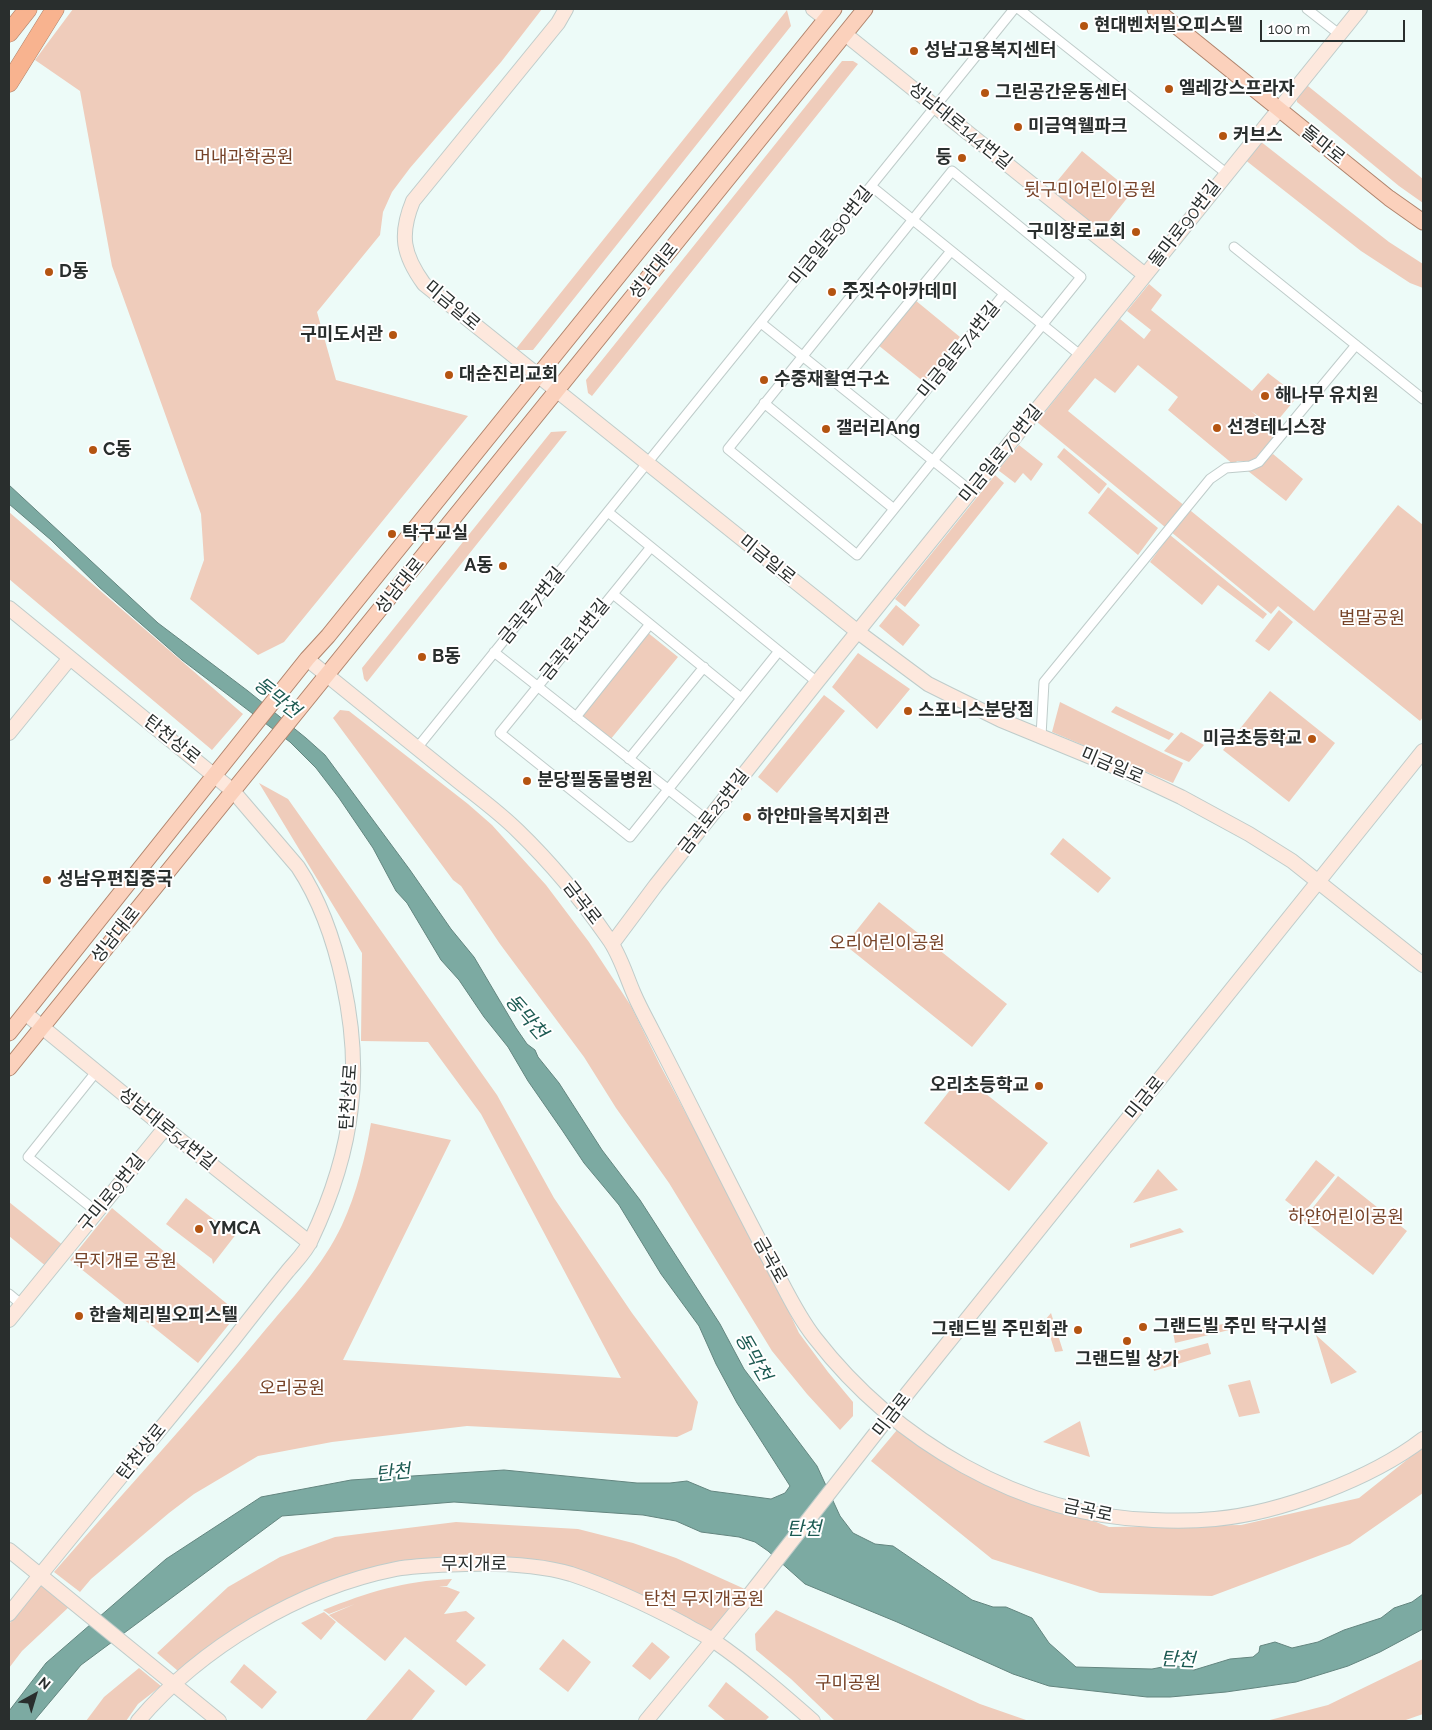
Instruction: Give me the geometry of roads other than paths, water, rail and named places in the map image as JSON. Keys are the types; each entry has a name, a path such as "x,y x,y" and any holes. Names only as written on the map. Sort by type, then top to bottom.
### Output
{"highway":[{"path":"9,17 16,9"},
{"path":"9,33 28,9"},
{"path":"9,82 55,9"}],"main road":[{"name":"성남대로","path":"9,1068 328,676 865,9"},
{"name":"돌마로","path":"1154,9 1389,198 1423,222"},
{"name":"성남대로","path":"9,1033 308,659 830,14"}],"street":[{"name":"미금일로","path":"566,9 558,23 413,201 404,230 405,246 409,260 424,284 444,302 538,375 858,632 928,684 1001,720 1130,773 1181,797 1271,847 1318,881 1423,965"},
{"path":"813,9 830,14"},
{"name":"미금일로90번길","path":"647,464 1014,9"},
{"name":"돌마로90번길","path":"1019,9 1226,174"},
{"path":"1307,9 1339,34"},
{"name":"돌마로90번길","path":"1145,275 1360,9"},
{"name":"성남대로144번길","path":"845,34 1145,275"},
{"path":"952,172 1081,276 857,555 728,449 802,355 913,220 952,172"},
{"path":"872,186 1004,294"},
{"path":"1234,247 1423,399"},
{"path":"840,386 951,251"},
{"name":"미금일로70번길","path":"858,632 1145,275"},
{"name":"미금일로74번길","path":"894,430 1004,294 1080,355"},
{"path":"761,323 971,491"},
{"path":"1041,736 1044,682 1210,480 1226,468 1250,466 1259,462 1356,345"},
{"path":"764,403 894,509"},
{"name":"금곡로7번길","path":"417,748 647,464"},
{"path":"608,512 817,682"},
{"name":"금곡로11번길","path":"651,547 500,733 630,837 668,789"},
{"name":"금곡로11번길","path":"613,594 741,698"},
{"name":"탄천상로","path":"9,608 216,776 233,791 271,833 307,881 330,936 344,986 351,1044 351,1108 340,1165 329,1199 310,1243 9,1614"},
{"path":"576,717 650,624"},
{"name":"금곡로25번길","path":"612,944 707,820 858,632"},
{"path":"668,789 779,651"},
{"name":"금곡로11번길","path":"494,652 707,820"},
{"path":"9,733 70,658"},
{"name":"금곡로","path":"308,659 515,828 550,862 580,899 612,944 636,1000 750,1224 812,1335 848,1377 890,1415 924,1442 962,1465 1028,1496 1090,1514 1134,1520 1176,1521 1218,1519 1268,1510 1323,1492 1366,1473 1409,1450 1423,1439"},
{"path":"629,759 704,667"},
{"name":"미금로","path":"713,1640 890,1415 1423,751"},
{"name":"성남대로54번길","path":"25,1013 164,1128 310,1243"},
{"path":"96,1072 28,1157 97,1212"},
{"name":"구미로9번길","path":"9,1320 164,1128"},
{"path":"9,1294 21,1304"},
{"path":"9,1550 219,1721"},
{"name":"무지개로","path":"138,1721 174,1684 215,1651 298,1601 320,1591 350,1581 415,1566 500,1564 540,1567 570,1574 605,1586 638,1601 713,1640 812,1721"},
{"path":"646,1721 713,1640"}],"water":[{"name":"탄천","path":"9,485 158,623 248,691 325,755 451,929 474,957 516,1028 559,1083 602,1150 640,1200 720,1324 744,1369 817,1466 840,1516 853,1533 875,1544 893,1546 972,1600 993,1607 1006,1607 1032,1618 1049,1643 1076,1667 1152,1669 1173,1665 1194,1670 1230,1659 1253,1657 1259,1652 1260,1646 1275,1642 1292,1648 1318,1642 1344,1630 1381,1618 1394,1608 1412,1602 1423,1594 1423,1629 1380,1652 1348,1666 1296,1682 1226,1692 1170,1697 1147,1697 1049,1686 1013,1674 897,1622 805,1584 768,1551 755,1542 739,1537 701,1532 676,1521 643,1515 454,1502 282,1516 81,1665 34,1721 9,1721 9,1711 46,1663 166,1559 261,1497 351,1480 504,1470 637,1483 687,1481 711,1491 771,1499 785,1493 790,1486 737,1403 716,1364 699,1326 661,1274 619,1205 584,1163 528,1081 508,1047 484,1017 459,980 441,960 407,903 396,891 373,848 316,768 290,742 182,660 99,587 51,540 9,504"}],"place":[{"name":"현대벤처빌오피스텔","path":"1084,26"},
{"name":"성남고용복지센터","path":"914,51"},
{"name":"엘레강스프라자","path":"1169,89"},
{"name":"그린공간운동센터","path":"985,93"},
{"name":"미금역웰파크","path":"1018,127"},
{"name":"커브스","path":"1223,136"},
{"name":"둥","path":"962,158"},
{"name":"구미장로교회","path":"1136,232"},
{"name":"D동","path":"49,272"},
{"name":"주짓수아카데미","path":"832,292"},
{"name":"구미도서관","path":"393,335"},
{"name":"대순진리교회","path":"449,375"},
{"name":"수중재활연구소","path":"764,380"},
{"name":"해나무 유치원","path":"1265,396"},
{"name":"선경테니스장","path":"1217,428"},
{"name":"갤러리Ang","path":"826,429"},
{"name":"C동","path":"93,450"},
{"name":"탁구교실","path":"392,534"},
{"name":"A동","path":"503,566"},
{"name":"B동","path":"422,657"},
{"name":"스포니스분당점","path":"908,711"},
{"name":"미금초등학교","path":"1312,739"},
{"name":"분당필동물병원","path":"527,781"},
{"name":"하얀마을복지회관","path":"747,817"},
{"name":"성남우편집중국","path":"47,880"},
{"name":"오리초등학교","path":"1039,1086"},
{"name":"YMCA","path":"199,1229"},
{"name":"한솔체리빌오피스텔","path":"79,1316"},
{"name":"그랜드빌 주민 탁구시설","path":"1143,1327"},
{"name":"그랜드빌 주민회관","path":"1078,1330"},
{"name":"그랜드빌 상가","path":"1127,1341"}],"park label":[{"name":"머내과학공원","path":"244,158"},
{"name":"뒷구미어린이공원","path":"1090,191"},
{"name":"벌말공원","path":"1372,619"},
{"name":"오리어린이공원","path":"887,944"},
{"name":"하얀어린이공원","path":"1346,1218"},
{"name":"무지개로 공원","path":"125,1262"},
{"name":"오리공원","path":"292,1389"},
{"name":"탄천 무지개공원","path":"704,1600"},
{"name":"구미공원","path":"848,1684"}],"water label":[{"name":"동막천","path":"277,698"},
{"name":"동막천","path":"526,1017"},
{"name":"동막천","path":"753,1357"}]}
